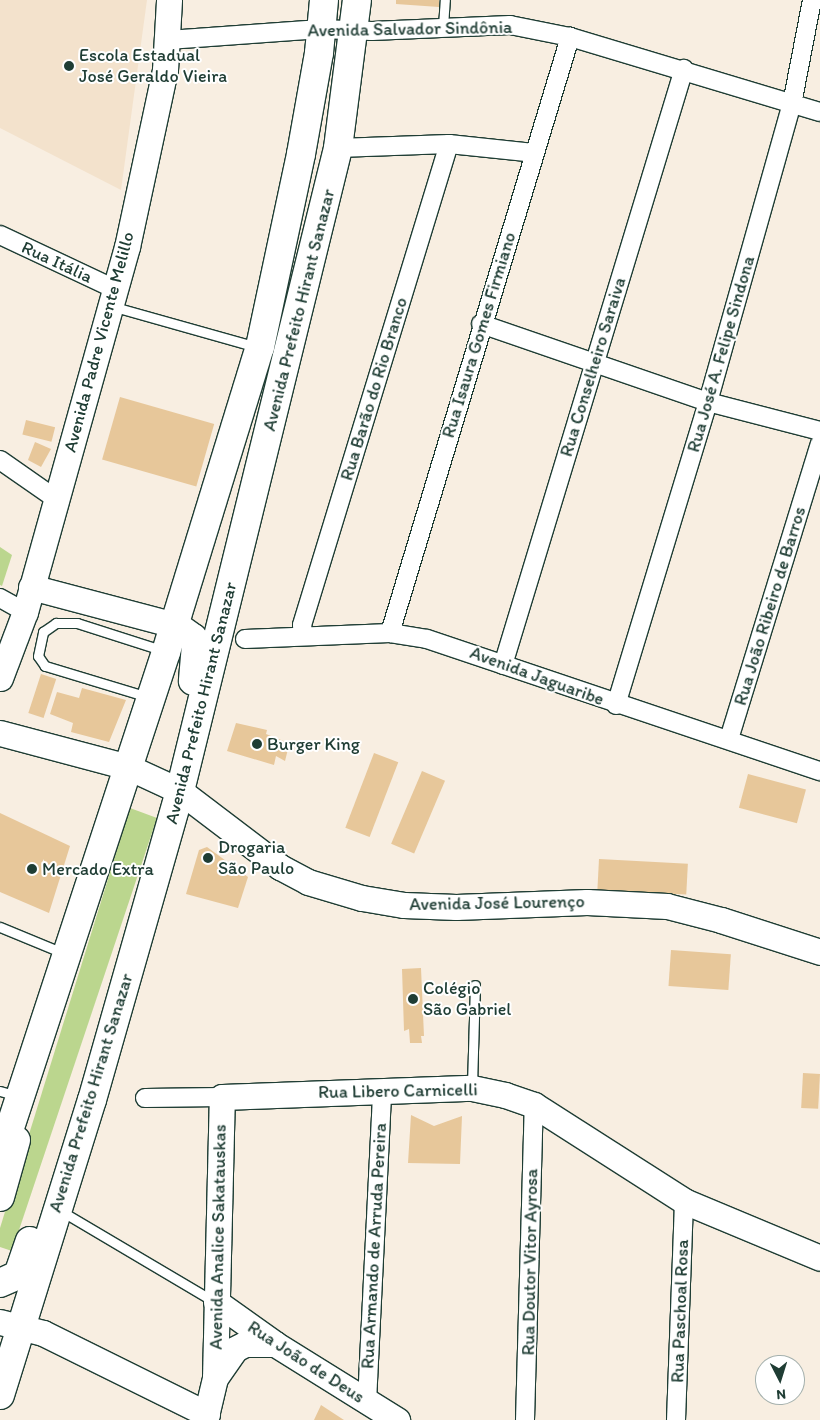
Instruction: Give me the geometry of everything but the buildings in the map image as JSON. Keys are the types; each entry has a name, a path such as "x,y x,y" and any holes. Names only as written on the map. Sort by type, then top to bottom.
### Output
{"main road":[{"name":"Avenida Padre Vicente Melillo","path":"0,678 25,612 112,297 163,79 168,40 169,0"},
{"name":"Avenida Prefeito Hirant Sanazar","path":"0,1158 12,1102 68,955 152,698 260,347 301,154 324,0"},
{"name":"Avenida Prefeito Hirant Sanazar","path":"0,1395 8,1324 57,1209 180,791 338,148 357,0"},
{"path":"31,587 175,625 193,638 196,645 188,717 192,739"},
{"name":"Avenida José Lourenço","path":"0,733 128,767 180,791 280,867 308,882 362,898 404,905 456,907 587,902 667,906 721,920 820,952"},
{"name":"Rua Libero Carnicelli","path":"222,1096 472,1088 534,1105 684,1201 820,1258"},
{"name":"Avenida Analice Sakatauskas","path":"206,1417 215,1378 222,1096"},
{"path":"0,1197 17,1147 12,1102"},
{"path":"0,1282 18,1275 52,1177 73,1159"},
{"name":"Rua João de Deus","path":"216,1302 275,1344 380,1413"},
{"path":"8,1324 42,1333 206,1417"},
{"name":"Avenida Analice Sakatauskas","path":"215,1378 235,1349 245,1344 275,1344"}],"street":[{"name":"Rua José A. Felipe Sindona","path":"616,704 708,402 792,104 812,0"},
{"name":"Avenida Salvador Sindônia","path":"168,40 321,30 354,31 510,24 570,37 684,69 820,112"},
{"name":"Rua Isaura Gomes Firmiano","path":"390,633 570,37"},
{"name":"Rua Conselheiro Saraiva","path":"503,664 684,69"},
{"path":"338,148 449,144 534,154"},
{"name":"Rua Barão do Rio Branco","path":"303,634 302,624 449,144"},
{"name":"Rua Itália","path":"0,235 112,297"},
{"path":"482,324 708,402 820,431"},
{"name":"Rua João Ribeiro de Barros","path":"729,739 820,444"},
{"path":"0,460 56,499"},
{"path":"0,598 25,612"},
{"name":"Avenida Jaguaribe","path":"245,639 303,634 315,638 390,633 426,639 820,771"},
{"name":"Rua Armando de Arruda Pereira","path":"380,1413 382,1090"},
{"name":"Rua Libero Carnicelli","path":"144,1098 222,1096"},
{"name":"Rua Doutor Vitor Ayrosa","path":"525,1420 534,1105"},
{"name":"Rua Paschoal Rosa","path":"676,1420 684,1201"}],"lane":[{"path":"443,26 445,0"},
{"path":"112,297 260,347"},
{"path":"152,698 45,666 38,656 44,632 56,623 77,622 166,652"},
{"path":"0,927 68,955"},
{"path":"472,1088 475,985"},
{"path":"57,1209 216,1302"}],"shaded area":[{"name":"Escola Estadual José Geraldo Vieira","path":"0,0 147,0 121,190 0,128"}],"green space":[{"path":"0,547 12,555 2,586 0,585"},
{"path":"130,808 157,818 12,1251 0,1247 0,1228"}],"place":[{"name":"Escola Estadual José Geraldo Vieira","path":"69,66"},
{"name":"Burger King","path":"257,744"},
{"name":"Drogaria São Paulo","path":"208,858"},
{"name":"Mercado Extra","path":"32,869"},
{"name":"Colégio São Gabriel","path":"413,999"}]}
